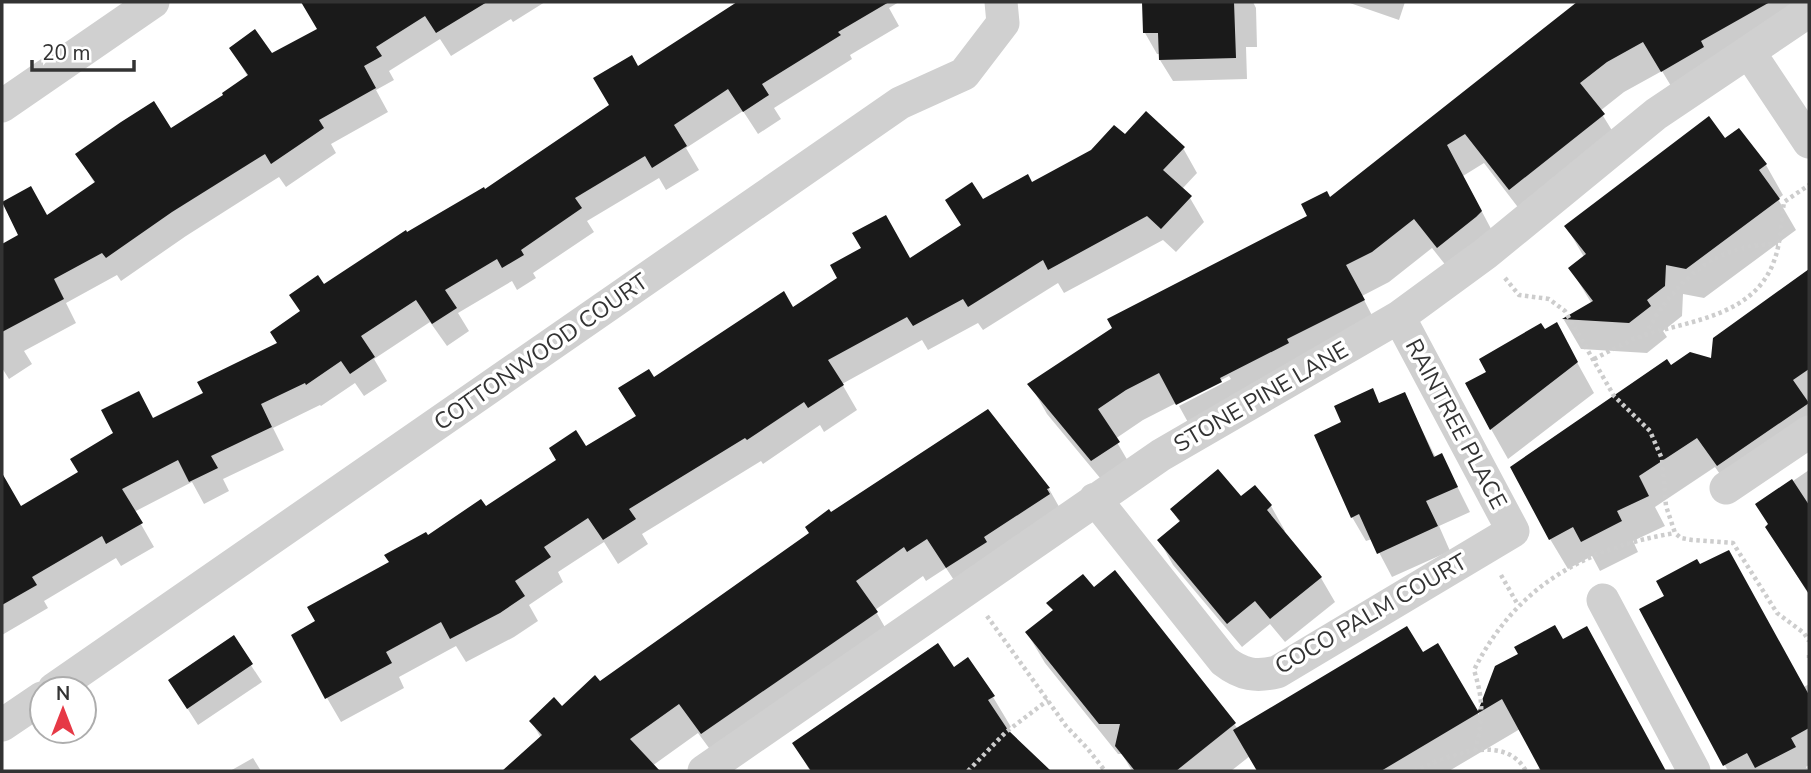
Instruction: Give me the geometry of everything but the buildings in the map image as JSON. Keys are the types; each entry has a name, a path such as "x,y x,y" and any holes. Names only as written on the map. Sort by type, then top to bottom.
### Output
{"street":[{"path":"2,106 153,2"},
{"name":"COTTONWOOD COURT","path":"74,675 900,103 964,74 1003,23 1002,2"},
{"name":"STONE PINE LANE","path":"704,771 1169,450 1399,317 1485,254 1656,114 1809,11"},
{"path":"1749,52 1809,142"},
{"name":"RAINTREE PLACE","path":"1399,317 1513,531"},
{"path":"1727,488 1809,432"},
{"name":"COCO PALM COURT","path":"1095,499 1224,661 1248,675 1263,676 1277,672 1513,531"},
{"path":"1602,600 1694,771"},
{"path":"2,725 28,707"}],"path":[{"path":"1594,359 1645,335 1712,317 1738,304 1757,288 1774,262 1784,202 1809,185"},
{"path":"1645,335 1653,318 1678,287 1708,264 1737,249 1778,244"},
{"path":"1485,254 1519,295 1538,296 1558,304 1565,311 1614,396 1650,431 1656,440 1666,478 1666,506 1675,533 1681,538 1692,540 1733,543 1777,613 1804,633 1809,640"},
{"path":"1475,751 1482,722 1483,701 1474,670 1518,606 1570,565 1620,545 1675,533"},
{"path":"968,590 1066,726 1105,771"},
{"path":"968,771 1015,724 1048,700"},
{"path":"1414,771 1452,756 1496,750 1521,761 1526,771"}]}
